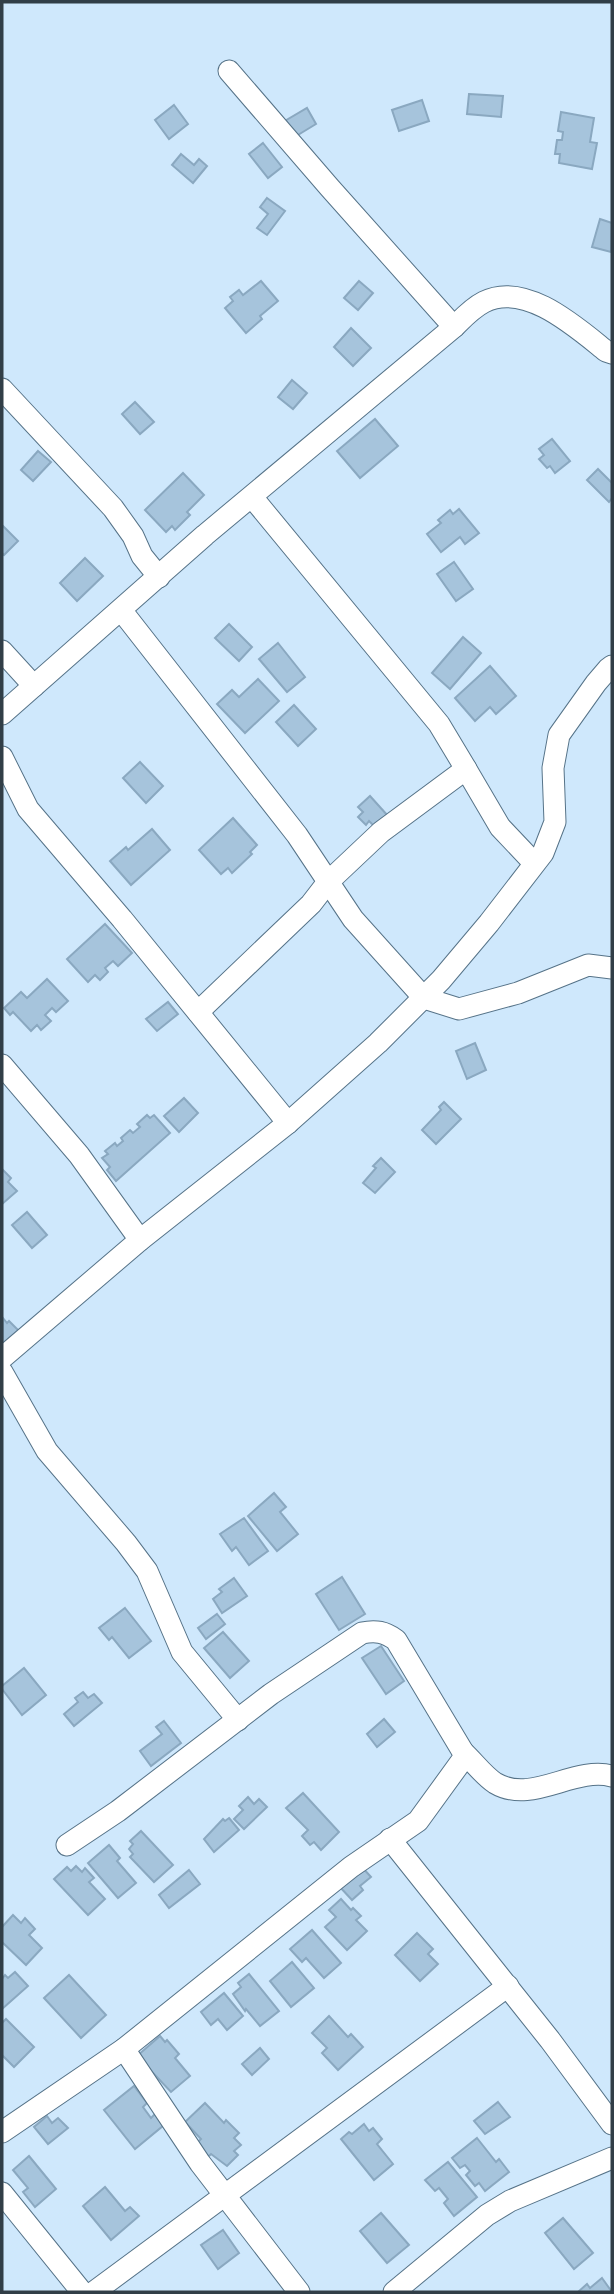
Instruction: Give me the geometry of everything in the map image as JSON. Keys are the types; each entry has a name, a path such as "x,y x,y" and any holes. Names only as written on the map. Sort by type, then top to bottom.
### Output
{"street":[{"path":"229,71 454,327"},
{"path":"2,714 205,535 485,301 501,297 518,298 550,311 612,353"},
{"path":"2,389 114,508 133,536 142,556 159,577"},
{"path":"252,497 439,724 500,827 534,863"},
{"path":"121,610 297,835 353,919 425,998 459,1009 518,993 588,965 612,968"},
{"path":"2,651 34,686"},
{"path":"2,1358 141,1240 288,1123 425,998 489,923 542,853 555,822 553,768 558,735 596,683 612,666"},
{"path":"2,757 28,809 288,1123"},
{"path":"198,1012 312,904 328,882 382,832 466,769"},
{"path":"2,1065 79,1155 141,1240"},
{"path":"2,1372 47,1451 147,1571 182,1652 238,1720"},
{"path":"67,1845 118,1811 271,1694 362,1633 374,1630 387,1633 396,1640 463,1752 492,1781 517,1790 594,1774 612,1776"},
{"path":"2,2132 124,2049 351,1867 418,1821 463,1759 463,1752"},
{"path":"390,1839 508,1986 612,2124"},
{"path":"94,2292 508,1986"},
{"path":"124,2049 200,2163 299,2292"},
{"path":"394,2292 488,2215 510,2201 612,2158"},
{"path":"2,2193 82,2292"}],"building":[{"path":"469,94 503,96 501,117 467,114"},
{"path":"422,100 429,121 399,131 392,110"},
{"path":"174,105 188,124 169,139 155,120"},
{"path":"307,108 316,124 293,138 283,122"},
{"path":"561,112 594,118 590,142 597,143 592,169 559,163 560,154 555,154 557,140 562,140 563,132 558,131"},
{"path":"263,143 282,167 268,178 249,154"},
{"path":"181,154 194,165 199,159 207,166 193,183 172,165"},
{"path":"267,198 285,211 267,235 257,228 268,214 260,207"},
{"path":"600,219 612,223 611,252 592,247"},
{"path":"261,281 278,301 260,316 262,319 246,333 225,308 233,301 230,297 239,290 243,295"},
{"path":"359,281 373,293 358,310 344,298"},
{"path":"351,328 371,348 353,366 334,347"},
{"path":"292,380 307,393 293,409 278,397"},
{"path":"135,402 154,422 140,434 122,414"},
{"path":"375,419 398,446 360,478 337,451"},
{"path":"552,439 570,461 555,473 539,459 544,455 539,449"},
{"path":"38,451 51,462 33,481 21,470"},
{"path":"598,469 612,483 612,498 609,502 587,480"},
{"path":"183,473 204,495 187,512 190,515 175,530 172,526 166,532 145,510"},
{"path":"459,509 479,533 465,544 460,537 441,552 427,534 441,523 438,520 450,510 453,514"},
{"path":"2,525 18,541 4,555 2,553"},
{"path":"85,558 103,576 77,601 60,583"},
{"path":"454,562 473,589 456,601 437,574"},
{"path":"229,624 252,647 239,661 215,638"},
{"path":"463,637 481,653 450,689 432,673"},
{"path":"278,643 305,677 287,692 259,659"},
{"path":"490,666 516,696 496,714 490,707 475,721 455,698"},
{"path":"258,679 279,701 245,733 217,704 232,690 239,697"},
{"path":"294,705 316,729 298,746 276,722"},
{"path":"140,762 163,786 146,803 123,778"},
{"path":"370,796 388,816 375,827 369,821 366,825 358,817 363,812 358,807"},
{"path":"233,818 257,845 250,852 252,854 232,873 228,868 221,874 199,850"},
{"path":"152,829 170,850 131,885 110,861 126,847 128,850"},
{"path":"105,924 132,953 118,966 113,961 105,968 108,972 100,980 95,975 88,982 67,959"},
{"path":"47,979 68,1001 56,1012 52,1008 45,1015 51,1021 41,1030 37,1025 31,1031 13,1012 10,1015 4,1008 21,992 27,998"},
{"path":"168,1002 178,1014 157,1031 146,1019"},
{"path":"475,1043 486,1070 467,1079 456,1051"},
{"path":"184,1098 198,1113 179,1132 164,1116"},
{"path":"444,1102 461,1119 436,1144 422,1130 441,1110 439,1107"},
{"path":"147,1115 150,1118 154,1115 170,1133 116,1181 107,1170 110,1167 102,1158 108,1154 105,1151 115,1143 117,1146 123,1141 121,1138 130,1130 133,1133 140,1127 137,1124"},
{"path":"381,1158 395,1172 375,1193 363,1183"},
{"path":"2,1169 11,1178 8,1182 17,1191 2,1204"},
{"path":"27,1212 47,1235 32,1248 12,1225"},
{"path":"3,1318 19,1331 3,1346"},
{"path":"274,1493 286,1507 280,1512 298,1534 277,1551 248,1516"},
{"path":"244,1518 268,1551 249,1565 236,1547 232,1551 220,1534"},
{"path":"342,1577 365,1614 339,1630 316,1594"},
{"path":"234,1578 247,1596 222,1613 213,1599 222,1592 219,1589"},
{"path":"125,1608 151,1641 129,1658 112,1637 109,1640 99,1628"},
{"path":"217,1614 225,1624 206,1639 198,1628"},
{"path":"223,1632 249,1661 230,1678 204,1648"},
{"path":"381,1646 404,1681 386,1694 362,1658"},
{"path":"24,1668 46,1695 22,1715 2,1686"},
{"path":"83,1692 88,1698 94,1694 102,1703 74,1726 64,1714 78,1702 75,1698"},
{"path":"384,1719 395,1732 377,1747 367,1734"},
{"path":"164,1721 181,1743 151,1766 140,1751 162,1734 156,1727"},
{"path":"303,1793 339,1832 321,1850 314,1842 310,1845 302,1836 308,1830 286,1808"},
{"path":"248,1797 254,1804 259,1799 267,1807 244,1829 234,1819 243,1810 239,1806"},
{"path":"229,1818 239,1830 214,1852 204,1839 223,1819 225,1821"},
{"path":"141,1831 173,1865 154,1882 130,1857 133,1854 129,1849 133,1844 130,1841"},
{"path":"109,1845 120,1858 117,1861 136,1883 118,1898 88,1863"},
{"path":"76,1866 82,1872 85,1868 94,1878 89,1882 105,1899 88,1915 54,1879 67,1867 71,1871"},
{"path":"361,1866 371,1877 360,1886 363,1890 352,1900 339,1886"},
{"path":"189,1870 200,1884 169,1908 159,1895"},
{"path":"341,1899 361,1916 356,1920 367,1931 347,1950 325,1927 336,1917 329,1910"},
{"path":"13,1915 21,1923 25,1918 35,1929 29,1935 42,1948 26,1965 2,1942 2,1927"},
{"path":"312,1930 341,1963 324,1978 306,1958 302,1962 290,1949"},
{"path":"417,1933 433,1949 428,1954 438,1964 420,1981 395,1955"},
{"path":"292,1962 314,1988 291,2007 270,1981"},
{"path":"15,1972 28,1986 2,2009 2,1979"},
{"path":"249,1974 279,2011 260,2026 233,1994 241,1987 238,1983"},
{"path":"69,1975 106,2015 81,2038 44,1998"},
{"path":"224,1993 243,2016 227,2030 218,2019 211,2025 201,2012"},
{"path":"329,2016 348,2037 351,2034 363,2047 338,2070 322,2053 327,2048 312,2033"},
{"path":"6,2019 34,2047 14,2067 2,2055 2,2023"},
{"path":"160,2036 179,2054 175,2058 190,2076 171,2092 137,2056"},
{"path":"260,2048 269,2059 252,2075 242,2064"},
{"path":"134,2086 147,2103 143,2107 151,2118 155,2114 164,2125 135,2149 104,2110"},
{"path":"498,2102 510,2117 485,2134 474,2121"},
{"path":"205,2103 224,2123 226,2120 239,2133 234,2138 241,2145 234,2151 238,2155 227,2166 211,2154 208,2157 196,2144 201,2139 185,2122"},
{"path":"47,2116 52,2123 58,2118 68,2128 48,2144 34,2127"},
{"path":"364,2124 369,2131 373,2128 382,2139 377,2144 393,2164 374,2180 341,2139"},
{"path":"477,2138 496,2162 499,2159 509,2172 485,2191 479,2183 475,2186 466,2175 470,2171 465,2165 460,2168 452,2158"},
{"path":"29,2156 56,2189 35,2207 23,2192 28,2188 13,2170"},
{"path":"448,2162 477,2197 454,2216 444,2203 448,2199 439,2188 435,2191 425,2180"},
{"path":"105,2187 125,2211 130,2207 139,2216 111,2240 83,2206"},
{"path":"381,2213 409,2245 387,2263 360,2231"},
{"path":"563,2218 593,2253 574,2269 545,2233"},
{"path":"223,2230 239,2253 218,2269 201,2245"},
{"path":"602,2278 612,2292 578,2292 587,2284 590,2288"}]}
